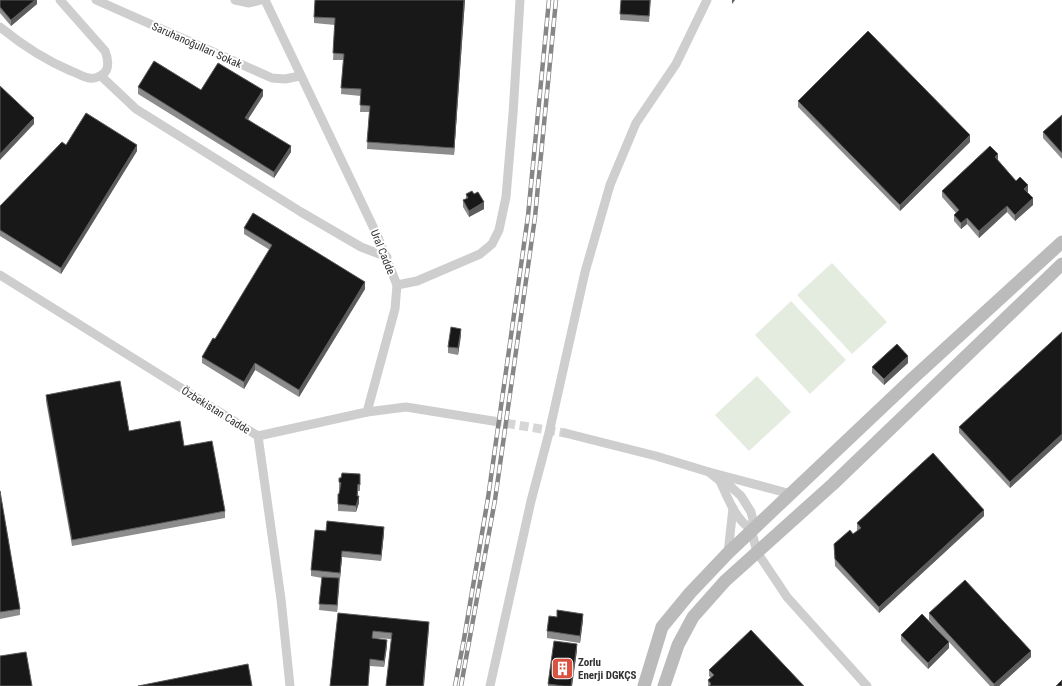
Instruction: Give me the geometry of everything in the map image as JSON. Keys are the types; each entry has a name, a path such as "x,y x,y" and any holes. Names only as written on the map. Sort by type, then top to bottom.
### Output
{"street":[{"path":"0,27 35,53 54,64 90,78 101,76 105,73 107,67 107,56 105,51 60,0"},
{"name":"Saruhanoğulları Sokak","path":"96,0 272,78 285,79 300,76"},
{"path":"235,0 249,3 261,0"},
{"name":"Ural Cadde","path":"265,0 377,235 397,285 395,309 367,412"},
{"path":"397,285 417,281 480,254 492,244 500,230 506,197 520,0"},
{"path":"490,686 531,501 549,433 585,272 610,185 636,122 676,64 707,0"},
{"path":"101,76 136,109 308,216 361,247 386,257"},
{"path":"644,686 662,627 690,593 751,530 912,379 1062,242"},
{"path":"664,686 678,645 693,617 725,581 833,484 1062,264"},
{"name":"Özbekistan Cadde","path":"0,275 258,436 281,599 290,686"},
{"path":"258,436 367,412 406,407 493,421"},
{"path":"565,433 656,456 791,494"},
{"path":"710,472 720,481 729,485 745,501 751,512 753,520 751,530 757,552 787,597 867,686"},
{"path":"720,481 741,522 751,530"},
{"path":"728,553 733,508"}],"shaded area":[{"path":"832,263 887,322 852,354 797,295"},
{"path":"791,301 846,360 810,394 755,335"},
{"path":"757,376 791,412 749,451 715,415"}],"building":[{"path":"0,0 35,0 11,20 0,7"},
{"path":"315,0 464,0 454,148 367,142 370,106 360,105 361,89 341,88 344,54 333,53 335,18 314,17"},
{"path":"621,0 650,0 649,16 620,14"},
{"path":"868,31 970,135 900,205 798,101"},
{"path":"154,61 201,90 218,63 263,90 245,118 291,146 274,172 138,87"},
{"path":"0,86 34,118 0,154"},
{"path":"86,113 137,145 61,268 0,230 0,206 62,142 66,145"},
{"path":"1062,115 1062,153 1043,132"},
{"path":"990,146 998,154 995,157 1016,181 1020,177 1028,185 1024,189 1033,198 1015,215 1007,206 979,231 967,218 961,223 954,215 959,210 942,191"},
{"path":"472,191 474,194 478,192 484,202 469,211 463,200 468,198 466,194"},
{"path":"253,213 365,282 299,390 255,363 244,382 202,357 213,338 215,339 272,245 244,228"},
{"path":"451,327 461,329 458,348 448,347"},
{"path":"1062,332 1062,434 1010,482 959,427"},
{"path":"897,344 908,356 884,379 872,367"},
{"path":"120,381 129,431 180,421 184,446 212,441 225,511 72,540 46,395"},
{"path":"933,453 984,510 879,607 835,559 834,544 850,530 853,534 861,528 857,523"},
{"path":"342,473 360,474 360,485 358,484 357,496 359,496 356,506 338,504 338,494 341,483 339,482 339,478 341,478"},
{"path":"0,491 20,609 0,612"},
{"path":"327,521 384,527 381,555 342,551 340,573 311,570 315,530 326,531"},
{"path":"322,577 339,578 337,605 319,604"},
{"path":"965,580 1031,651 994,684 929,613"},
{"path":"557,610 583,614 580,636 547,631 549,616 557,617"},
{"path":"338,613 429,622 423,686 386,686 392,633 373,631 372,638 387,640 384,661 370,659 368,686 330,686"},
{"path":"922,614 949,642 928,663 901,635"},
{"path":"751,630 804,686 709,686 711,684 708,680 714,675 709,670"},
{"name":"Zorlu Enerji DGKÇS","path":"554,641 577,644 571,686 548,684"},
{"path":"26,652 32,686 0,686 0,656"},
{"path":"248,664 252,686 138,686"},
{"path":"1062,680 1062,686 1056,686"}],"tunnel":[{"path":"493,421 565,433"}],"railway":[{"path":"455,686 488,498 528,216 549,0"},
{"path":"461,686 495,500 535,217 556,0"}],"place":[{"name":"Zorlu Enerji DGKÇS","path":"563,668"}]}
